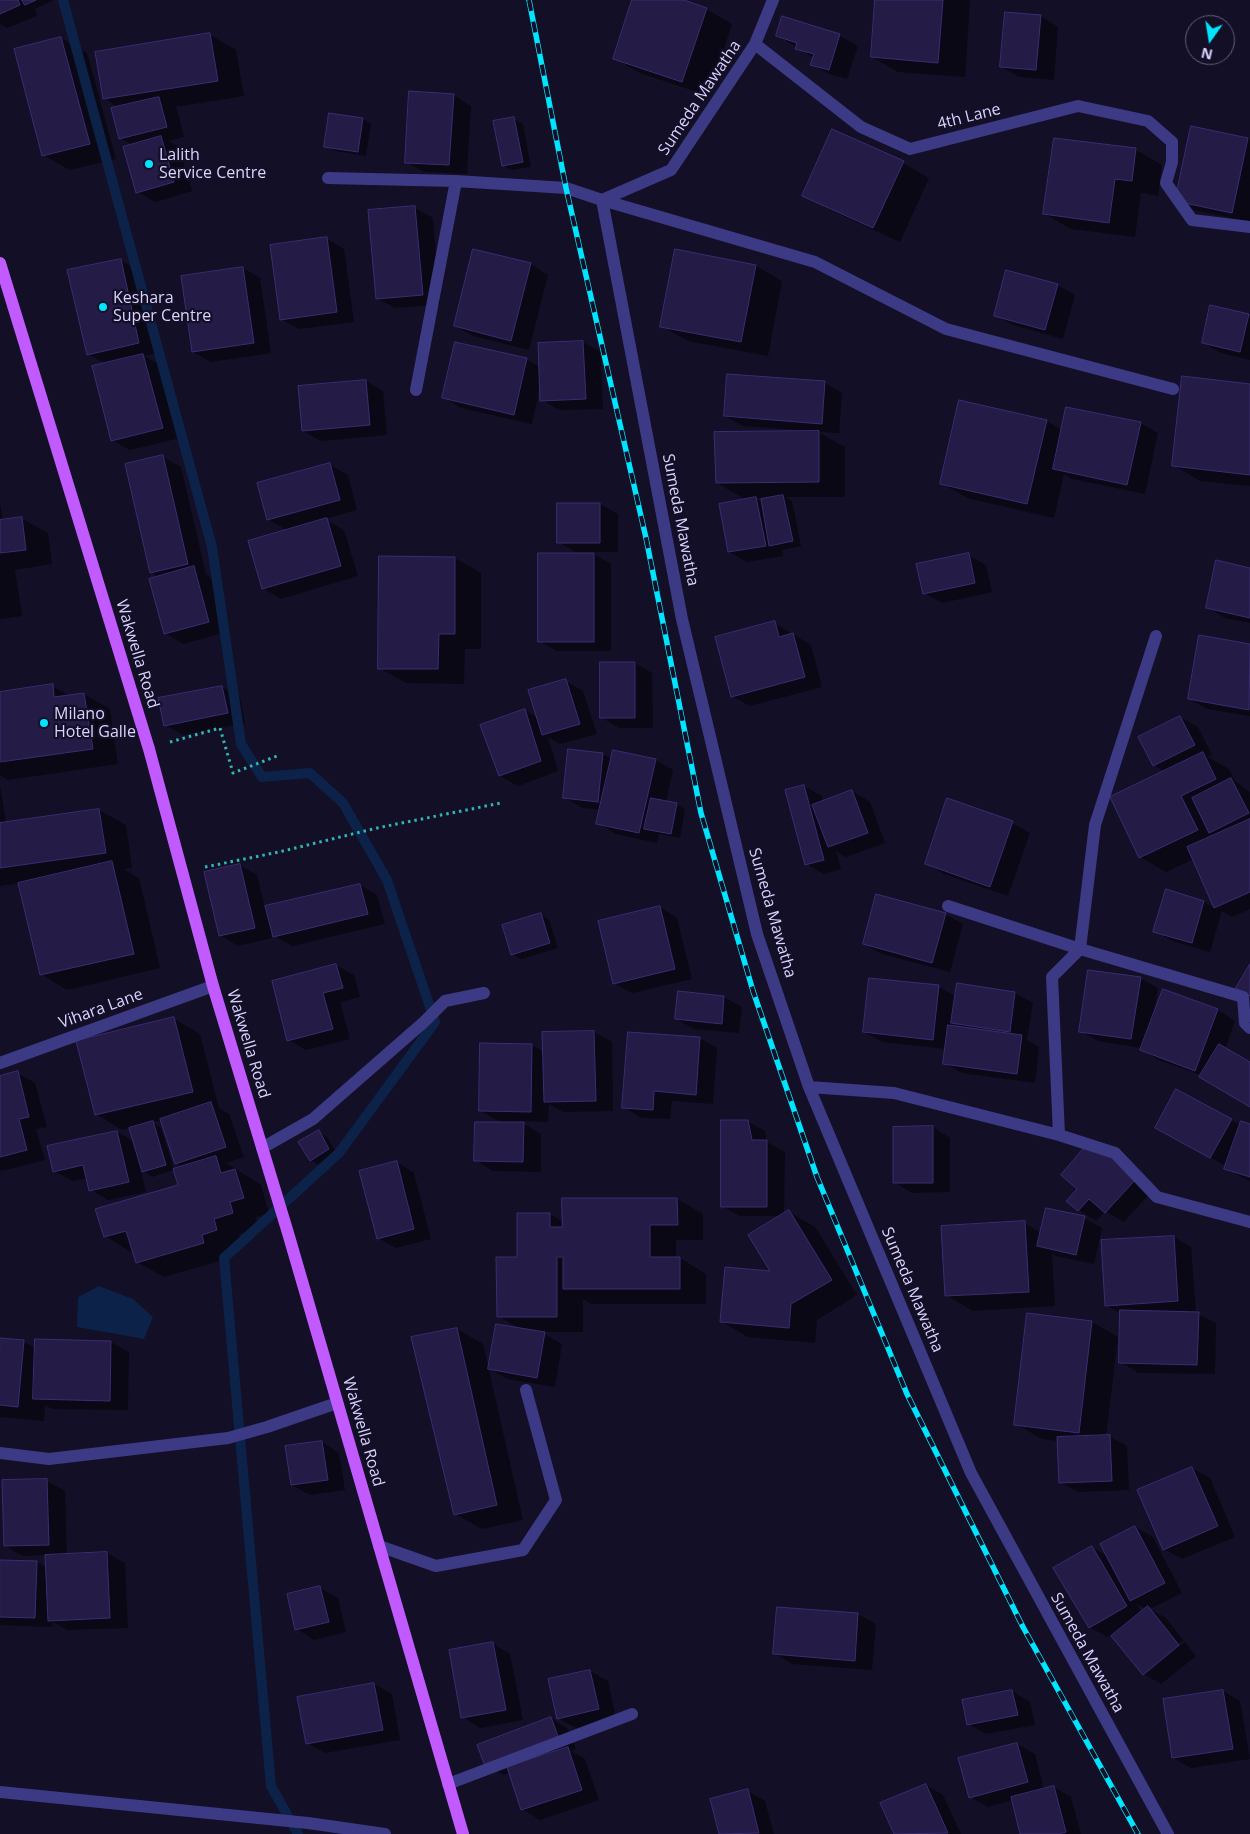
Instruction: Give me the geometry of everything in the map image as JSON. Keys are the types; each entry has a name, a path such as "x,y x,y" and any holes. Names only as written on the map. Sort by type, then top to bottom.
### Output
{"main road":[{"name":"Wakwella Road","path":"0,263 149,749 213,986 288,1233 462,1834"}],"street":[{"name":"Sumeda Mawatha","path":"773,0 755,44 671,170 602,200 682,619 757,934 809,1087 971,1473 1168,1834"},
{"name":"4th Lane","path":"755,44 861,127 910,149 1078,106 1148,121 1172,142 1172,162 1166,183 1192,220 1250,227"},
{"path":"328,178 566,188 815,262 946,329 1174,389"},
{"path":"416,390 456,182"},
{"path":"1059,1135 1052,977 1080,949 1094,825 1156,636"},
{"path":"948,906 1080,949 1243,997 1245,1023 1250,1028"},
{"name":"Vihara Lane","path":"0,1063 213,986"},
{"path":"262,1148 314,1119 424,1022 445,1001 484,993"},
{"path":"809,1087 894,1093 1059,1135 1115,1153 1157,1197 1250,1222"},
{"path":"379,1546 436,1566 523,1550 556,1500 526,1390"},
{"path":"0,1453 49,1459 228,1438 337,1404"},
{"path":"448,1784 632,1714"},
{"path":"0,1792 272,1819 385,1834"}],"path":[{"path":"149,749 220,728 233,773 277,756"},
{"path":"182,872 279,852 377,828 501,803"}],"water":[{"path":"99,1286 133,1299 153,1317 144,1339 77,1327 78,1297"}],"building":[{"path":"0,0 18,0 20,5 0,14"},
{"path":"22,0 36,0 25,5"},
{"path":"632,0 684,0 707,8 682,82 613,59"},
{"path":"875,0 943,0 938,63 871,57"},
{"path":"1005,12 1041,15 1036,70 1000,67"},
{"path":"782,16 840,34 829,70 810,65 814,54 795,49 797,43 776,36"},
{"path":"210,33 218,81 103,99 95,52"},
{"path":"61,37 90,144 42,156 14,49"},
{"path":"409,91 454,94 449,165 405,163"},
{"path":"159,97 167,127 119,139 111,108"},
{"path":"329,113 363,118 358,152 324,147"},
{"path":"514,117 523,162 502,166 493,121"},
{"path":"1191,126 1248,138 1232,213 1175,201"},
{"path":"832,129 904,161 873,228 802,196"},
{"name":"Lalith Service Centre","path":"161,136 174,182 136,193 123,147"},
{"path":"1054,138 1136,148 1132,181 1115,179 1109,223 1043,214"},
{"path":"415,206 423,295 376,299 368,210"},
{"path":"327,237 337,312 280,320 270,245"},
{"path":"473,249 531,263 511,341 454,326"},
{"path":"675,249 756,265 741,342 660,327"},
{"name":"Keshara Super Centre","path":"121,259 139,343 87,355 67,270"},
{"path":"243,267 254,343 192,352 181,276"},
{"path":"1006,270 1058,284 1045,330 994,316"},
{"path":"1210,305 1249,314 1240,352 1202,343"},
{"path":"583,341 586,399 540,401 538,343"},
{"path":"455,342 527,358 514,415 442,398"},
{"path":"143,354 163,428 111,441 92,366"},
{"path":"727,374 825,381 822,424 724,416"},
{"path":"1182,376 1250,384 1250,475 1172,466"},
{"path":"366,380 370,425 302,431 298,386"},
{"path":"959,400 1047,420 1027,504 940,484"},
{"path":"1066,407 1141,422 1127,485 1053,469"},
{"path":"819,431 819,482 716,483 714,432"},
{"path":"163,455 188,564 150,573 125,464"},
{"path":"330,463 340,500 267,520 257,483"},
{"path":"783,495 793,541 769,546 761,499"},
{"path":"756,497 766,546 728,552 719,504"},
{"path":"557,503 600,503 600,543 557,543"},
{"path":"22,517 26,550 0,553 0,520"},
{"path":"327,518 341,566 262,589 248,541"},
{"path":"538,553 594,553 594,642 538,642"},
{"path":"969,553 975,583 923,594 916,564"},
{"path":"379,556 455,557 455,634 439,634 438,669 378,669"},
{"path":"1216,560 1250,568 1250,618 1206,608"},
{"path":"194,566 209,622 164,634 149,579"},
{"path":"775,621 779,637 793,633 805,677 731,697 715,637"},
{"path":"1199,635 1250,644 1249,710 1188,699"},
{"path":"600,662 635,662 635,718 600,718"},
{"path":"566,679 580,724 542,735 528,690"},
{"name":"Milano Hotel Galle","path":"53,684 54,697 84,693 93,749 0,762 0,692"},
{"path":"222,686 228,713 164,726 158,698"},
{"path":"525,709 541,761 499,776 480,725"},
{"path":"1180,716 1195,745 1153,766 1138,737"},
{"path":"568,749 603,753 598,802 563,798"},
{"path":"613,750 656,759 639,833 596,824"},
{"path":"1203,752 1216,779 1181,796 1198,830 1139,858 1110,797"},
{"path":"1231,778 1249,813 1209,833 1192,798"},
{"path":"804,785 824,860 805,865 785,790"},
{"path":"852,790 868,833 828,847 812,805"},
{"path":"651,798 677,803 671,834 644,829"},
{"path":"947,798 1013,821 990,887 925,864"},
{"path":"99,809 106,853 0,868 0,823"},
{"path":"1250,819 1250,892 1214,908 1187,847"},
{"path":"112,861 134,954 40,975 18,883"},
{"path":"240,864 255,928 219,936 204,872"},
{"path":"360,884 368,914 273,937 265,906"},
{"path":"1166,889 1204,901 1192,943 1153,932"},
{"path":"876,894 946,913 932,963 863,944"},
{"path":"660,906 675,969 613,984 598,921"},
{"path":"541,913 550,943 511,955 502,925"},
{"path":"336,964 343,988 323,993 333,1029 287,1041 272,981"},
{"path":"1250,964 1250,996 1236,988"},
{"path":"1088,970 1141,977 1131,1039 1079,1032"},
{"path":"869,978 939,985 933,1040 863,1032"},
{"path":"957,983 1015,992 1010,1032 951,1023"},
{"path":"1163,989 1218,1009 1195,1071 1140,1050"},
{"path":"678,991 724,996 722,1024 675,1019"},
{"path":"174,1017 193,1092 95,1115 76,1041"},
{"path":"948,1025 1022,1035 1017,1074 943,1064"},
{"path":"594,1031 596,1101 544,1102 542,1032"},
{"path":"628,1032 700,1037 696,1095 654,1091 653,1110 622,1108"},
{"path":"480,1043 532,1044 531,1112 479,1111"},
{"path":"1219,1044 1250,1062 1250,1107 1199,1077"},
{"path":"18,1071 29,1117 19,1119 27,1150 0,1157 0,1076"},
{"path":"1176,1089 1232,1119 1210,1158 1155,1128"},
{"path":"211,1102 226,1147 175,1164 160,1119"},
{"path":"721,1120 748,1120 752,1140 767,1140 767,1207 721,1207"},
{"path":"153,1121 166,1165 142,1172 129,1128"},
{"path":"1241,1121 1250,1124 1250,1177 1224,1169"},
{"path":"475,1122 524,1122 523,1162 474,1161"},
{"path":"933,1126 933,1183 893,1183 893,1127"},
{"path":"319,1130 329,1149 310,1161 298,1142"},
{"path":"117,1131 129,1182 89,1191 83,1165 53,1172 47,1146"},
{"path":"1091,1140 1136,1179 1105,1213 1089,1199 1078,1211 1066,1201 1077,1189 1061,1175"},
{"path":"216,1156 221,1173 235,1169 244,1198 230,1202 233,1213 214,1219 217,1230 202,1235 204,1243 136,1263 126,1231 104,1237 95,1209 178,1185 173,1169"},
{"path":"397,1161 414,1229 377,1239 359,1171"},
{"path":"562,1198 677,1198 678,1225 650,1225 650,1257 680,1257 680,1289 563,1289 563,1257 557,1257 557,1317 497,1317 496,1257 517,1257 517,1213 550,1213 550,1227 562,1227"},
{"path":"1046,1208 1085,1216 1076,1255 1037,1246"},
{"path":"789,1210 832,1280 791,1304 789,1328 720,1322 725,1267 770,1271 748,1235"},
{"path":"1025,1221 1029,1292 945,1296 941,1226"},
{"path":"1174,1236 1178,1301 1105,1306 1101,1240"},
{"path":"1120,1310 1199,1312 1197,1365 1119,1363"},
{"path":"1027,1313 1092,1321 1079,1433 1014,1425"},
{"path":"496,1324 545,1332 537,1378 488,1369"},
{"path":"457,1328 497,1505 454,1515 411,1337"},
{"path":"0,1338 24,1340 18,1407 0,1405"},
{"path":"35,1339 111,1341 110,1401 33,1399"},
{"path":"1110,1435 1112,1481 1059,1483 1057,1437"},
{"path":"322,1441 328,1480 291,1485 285,1446"},
{"path":"1192,1467 1218,1526 1163,1550 1137,1490"},
{"path":"47,1479 49,1545 4,1546 2,1480"},
{"path":"1135,1526 1165,1583 1130,1601 1100,1544"},
{"path":"1092,1546 1127,1606 1089,1628 1053,1568"},
{"path":"107,1552 110,1618 48,1621 45,1555"},
{"path":"0,1560 37,1561 35,1618 0,1617"},
{"path":"320,1586 329,1622 295,1630 287,1594"},
{"path":"1148,1606 1179,1645 1143,1675 1111,1636"},
{"path":"777,1607 858,1613 855,1661 773,1654"},
{"path":"493,1642 506,1710 461,1718 449,1650"},
{"path":"590,1670 599,1709 557,1719 548,1679"},
{"path":"374,1683 383,1730 306,1744 297,1697"},
{"path":"1012,1690 1018,1715 967,1725 962,1700"},
{"path":"1223,1690 1233,1749 1172,1758 1163,1699"},
{"path":"551,1717 559,1739 485,1766 477,1745"},
{"path":"1017,1743 1028,1782 969,1798 958,1758"},
{"path":"568,1747 582,1790 521,1810 507,1767"},
{"path":"926,1784 948,1833 894,1834 880,1803"},
{"path":"1054,1786 1066,1832 1059,1834 1020,1834 1011,1797"},
{"path":"748,1789 759,1833 719,1834 710,1799"}],"waterway":[{"path":"63,0 212,547 241,744 262,777 310,773 343,803 387,880 435,1022 339,1153 224,1258 271,1786 298,1834"}],"railway":[{"path":"529,0 566,188 646,538 701,813 753,991 817,1177 907,1394 1023,1627 1138,1834"}],"place":[{"name":"Lalith Service Centre","path":"149,164"},
{"name":"Keshara Super Centre","path":"103,307"},
{"name":"Milano Hotel Galle","path":"44,723"}]}
